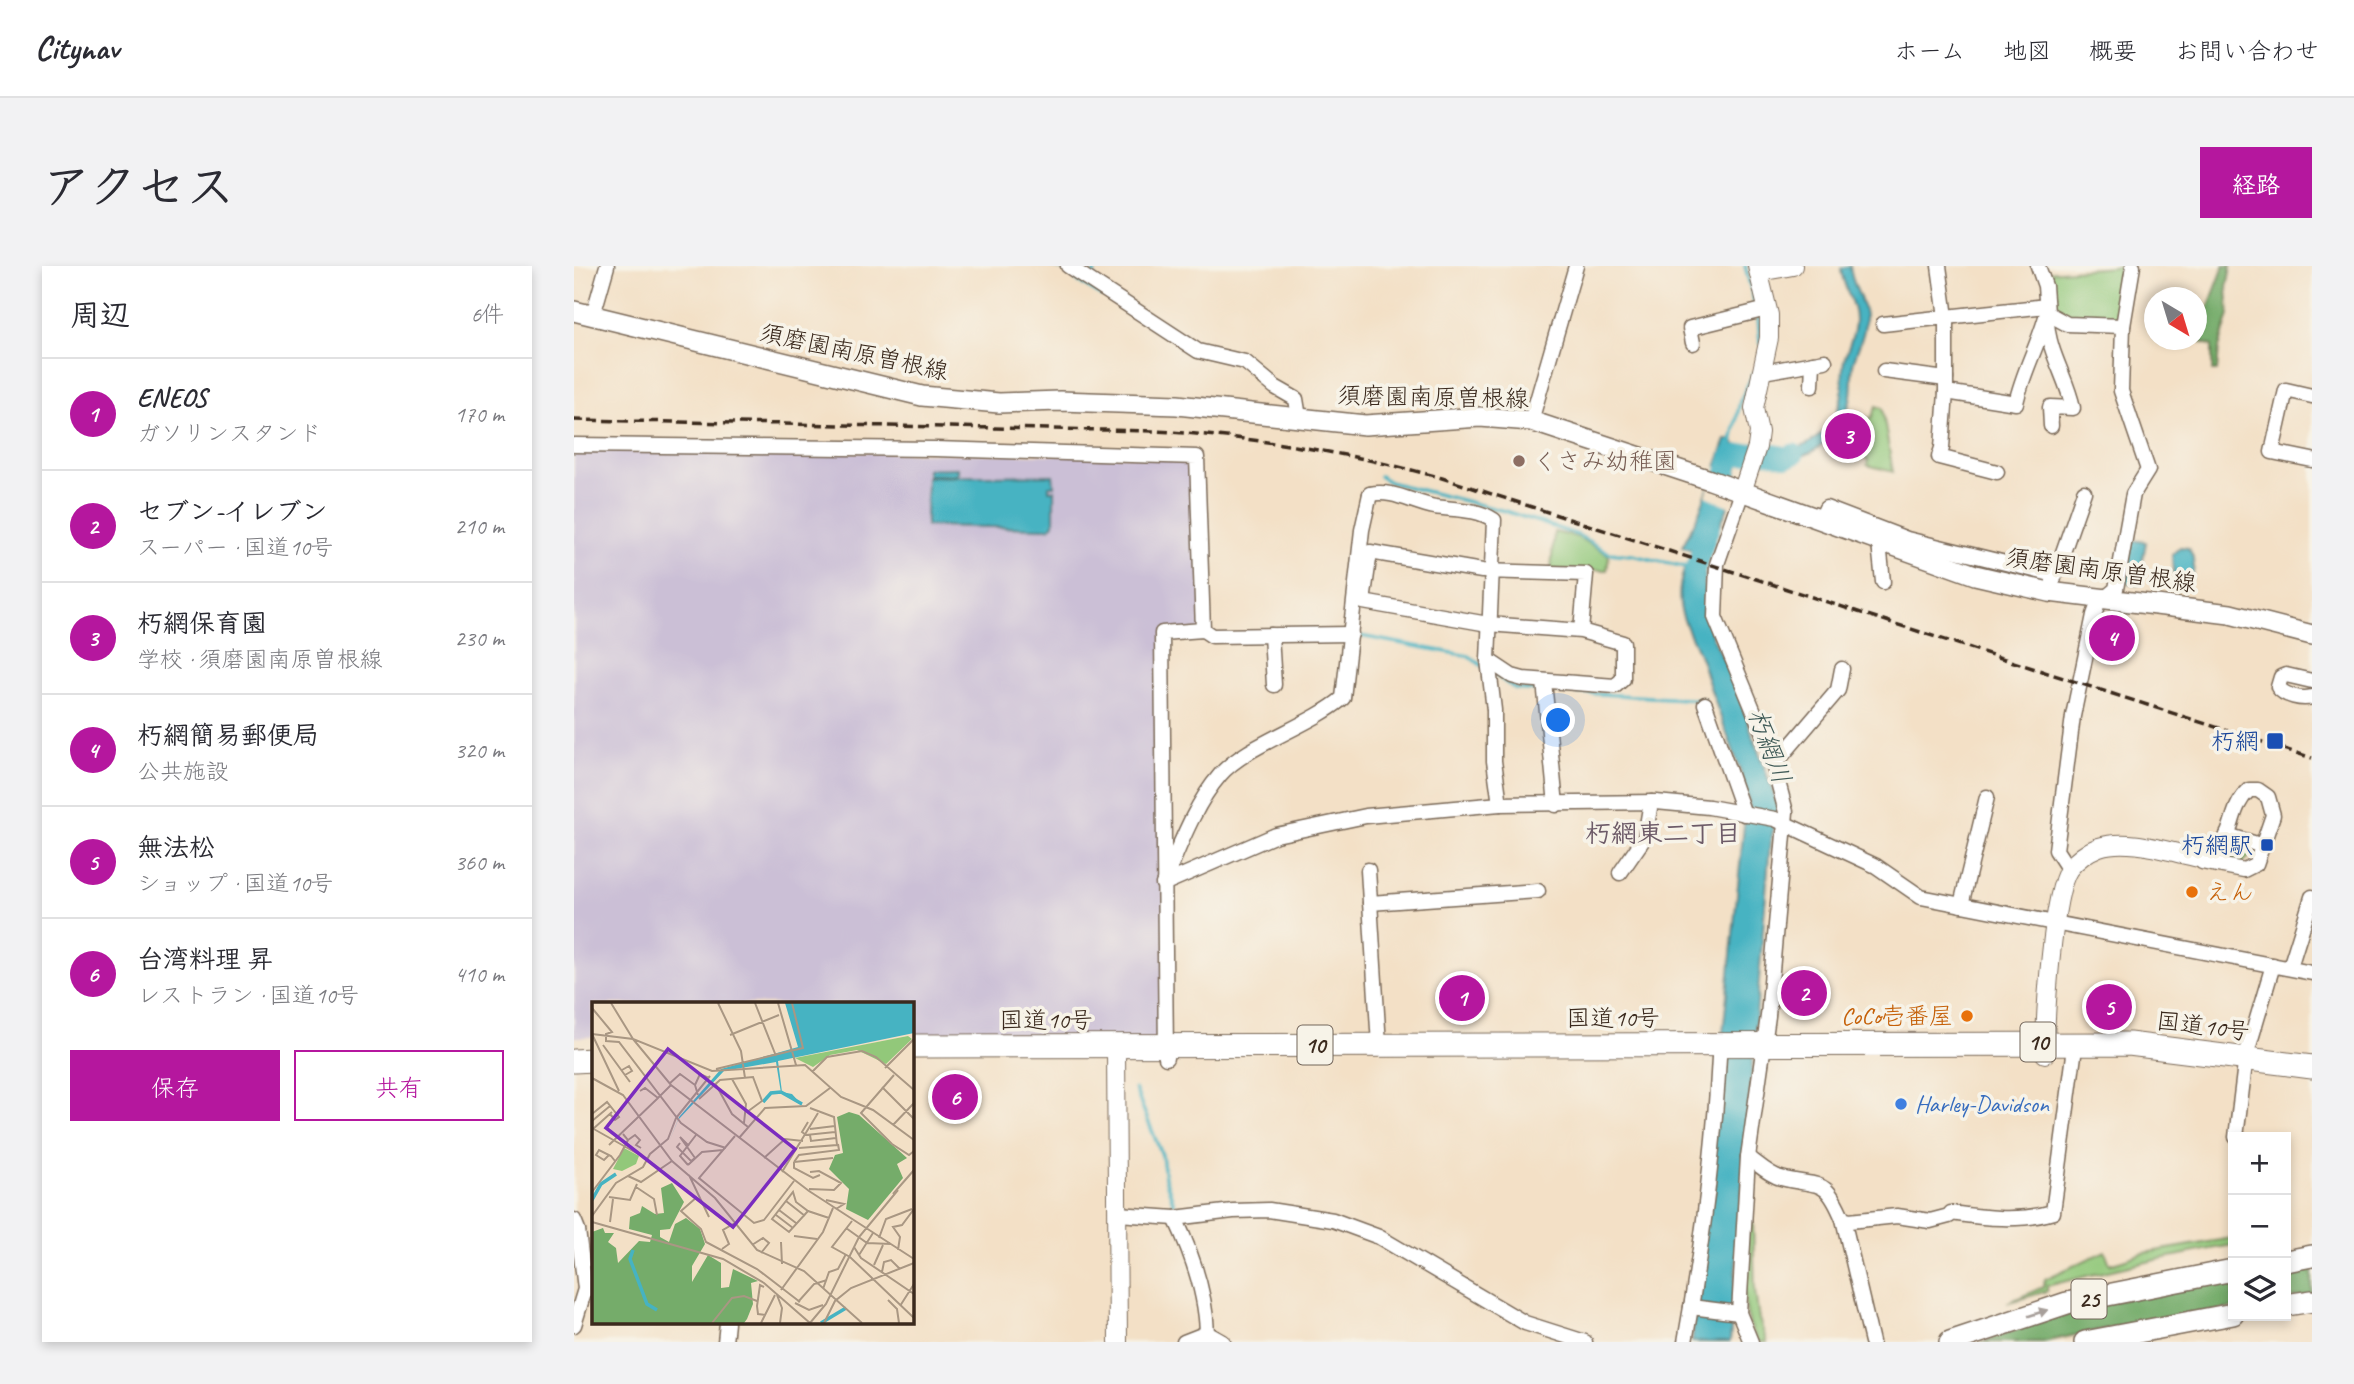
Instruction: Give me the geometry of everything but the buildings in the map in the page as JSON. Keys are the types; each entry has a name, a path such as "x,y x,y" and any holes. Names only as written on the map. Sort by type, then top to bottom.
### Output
{"highway":[{"name":"国道10号","path":"1166,1051 1762,1051 1935,1059 2045,1048 2129,1044 2245,1063 2312,1079"},
{"name":"国道10号","path":"914,1060 1379,1045 1718,1051"},
{"path":"574,1046 592,1046"},
{"name":"国道10号","path":"914,1046 1117,1054"},
{"name":"国道10号","path":"2045,1048 2074,1055 2312,1067"},
{"path":"574,1060 592,1060"}],"main road":[{"name":"須磨園南原曽根線","path":"583,313 922,396 999,403 1060,401 1177,405 1386,425 1480,417 1531,421 1710,480 1975,575 2052,583 2107,598 2230,614 2312,635"},
{"path":"2291,1260 2312,1256"},
{"name":"25","path":"1950,1342 2067,1303 2228,1271"},
{"path":"2291,1305 2312,1301"},
{"name":"25","path":"2085,1342 2228,1315"}],"street":[{"path":"583,313 607,266"},
{"path":"1068,266 1088,273 1198,351 1245,362 1275,387 1296,399 1297,417"},
{"path":"1531,421 1576,266"},
{"path":"1751,1342 1733,1312 1748,1157 1780,902 1780,822 1786,812 1774,765 1715,617 1717,564 1755,453 1759,432 1754,408 1769,338 1760,310 1758,269 1793,266"},
{"path":"1939,266 1946,317 1946,385 1942,448 1939,457 1978,474 1997,472"},
{"path":"2038,266 2045,285 2051,347 2076,409 2050,407 2051,426"},
{"path":"2069,870 2056,850 2073,716 2094,615 2098,604 2116,589 2133,494 2148,470 2120,391 2123,326 2133,266"},
{"path":"1884,371 2017,403 2022,375 2042,332 2047,309"},
{"path":"1883,324 2047,309 2067,324 2123,326"},
{"path":"1693,343 1690,328 1760,310"},
{"path":"1763,372 1819,362 1812,386"},
{"path":"2312,396 2286,390 2273,452 2312,460"},
{"path":"574,445 962,450 1197,457 1203,629"},
{"path":"1820,521 1826,508 1907,539 2052,583 2084,492"},
{"path":"1370,494 1388,493 1433,507 1469,510 1491,517 1496,526 1488,624 1493,761 1500,804"},
{"path":"1163,884 1183,839 1221,774 1249,753 1307,723 1343,698 1362,530 1370,494"},
{"path":"1370,494 1373,504 1370,552 1363,602 1488,624 1581,631 1623,643 1623,679 1615,685 1545,688 1489,667"},
{"path":"1880,543 1883,582"},
{"path":"1370,552 1491,570 1586,573 1581,631"},
{"path":"1166,1051 1162,633 1203,629 1212,636 1351,634"},
{"path":"1271,635 1274,685"},
{"path":"1774,765 1838,690 1842,669"},
{"path":"2312,681 2286,675 2281,677 2278,687 2281,692 2304,699 2312,697"},
{"path":"1545,688 1556,805"},
{"path":"1705,704 1745,814"},
{"path":"2045,1048 2056,921 2061,887 2069,870 2086,853 2109,844 2124,844 2199,858 2216,853 2227,835 2237,804 2249,790 2258,790 2268,797 2273,815 2256,864 2244,870 2202,862 2199,858"},
{"path":"1961,905 1987,797"},
{"path":"1163,884 1276,835 1366,816 1500,804 1651,802 1709,807 1780,822 1876,866 1921,897 2056,921 2312,973"},
{"path":"1620,873 1645,837 1651,802"},
{"path":"2227,835 2263,846"},
{"path":"1368,870 1379,1045"},
{"path":"1370,904 1538,891"},
{"path":"2290,967 2312,897"},
{"path":"2237,1132 2245,1063 2273,965"},
{"path":"1685,1342 1695,1308 1717,1117 1718,1051"},
{"path":"1117,1054 1118,1342"},
{"path":"1843,1219 1855,1222 1897,1216 1930,1221 1951,1213 2031,1219 2053,1212 2074,1055"},
{"path":"1748,1157 1778,1177 1819,1184 1832,1194 1843,1219 1872,1342"},
{"path":"1118,1214 1175,1218 1233,1210 1269,1210 1333,1220 1379,1237 1525,1323 1585,1342"},
{"path":"1175,1218 1198,1274 1206,1314 1217,1339 1184,1342"},
{"path":"574,1220 578,1230 585,1289 574,1325"},
{"path":"1695,1308 1733,1312"},
{"path":"725,1342 727,1324"}],"shaded area":[{"path":"574,448 1197,457 1203,630 1162,633 1166,1044 914,1041 914,1002 592,1002 592,1037 574,1037"}],"green space":[{"path":"2129,266 2121,320 2073,318 2059,313 2046,272"},
{"path":"2224,266 2231,266 2227,288 2229,315 2219,348 2217,371 2212,371 2212,346 2207,344 2207,311"},
{"path":"1876,406 1882,408 1893,472 1867,465 1868,460 1852,454 1865,417 1871,419"},
{"path":"1554,532 1577,537 1609,555 1607,570 1551,570"},
{"path":"2227,844 2255,852 2242,863 2230,862 2226,857"},
{"path":"1748,1219 1753,1223 1755,1291 1759,1319 1767,1342 1759,1342 1747,1314 1744,1282"},
{"path":"2228,1239 2228,1246 2047,1286 2047,1291 2007,1303 2043,1287 2045,1279 2105,1251 2110,1264 2144,1253"},
{"path":"2312,1269 2312,1294 2291,1298 2291,1273"},
{"path":"2228,1282 2228,1309 2043,1342 1981,1342 2105,1303"}],"water":[{"path":"1850,266 1864,310 1865,323 1853,364 1851,397 1845,415 1830,438 1808,454 1781,459 1766,457 1769,448 1793,449 1815,439 1824,431 1837,411 1842,394 1844,361 1855,325 1853,306 1841,268"},
{"path":"1732,439 1742,452 1727,510 1706,554 1682,547 1699,513 1726,440"},
{"path":"958,468 958,475 927,475 927,469"},
{"path":"1053,475 1054,486 1049,486 1049,490 1054,490 1054,524 1049,528 926,526 927,477"},
{"path":"2132,540 2146,542 2138,585 2124,582"},
{"path":"2180,547 2188,548 2194,563 2193,574 2185,587 2178,585 2174,579 2172,555"},
{"path":"1684,570 1705,575 1703,602 1712,636 1733,680 1779,809 1770,843 1730,1342 1692,1342 1744,825 1750,808 1735,756 1681,611 1680,585"}],"pier":[{"path":"1715,466 1740,476 1731,507 1706,496"}],"waterway":[{"path":"1051,266 1066,270"},
{"path":"1093,277 1096,266"},
{"path":"1745,266 1756,308"},
{"path":"1076,280 1101,296"},
{"path":"1758,315 1760,343"},
{"path":"1732,443 1740,401 1753,374"},
{"name":"朽網川","path":"1726,474 1731,456 1761,452 1788,457 1794,454"},
{"path":"1380,476 1389,482 1505,511 1578,535 1609,553 1632,555 1695,569"},
{"name":"朽網川","path":"1694,599 1694,573 1710,525"},
{"path":"1355,635 1469,656 1484,667"},
{"path":"1493,673 1515,689 1540,691"},
{"path":"1548,691 1704,700"},
{"path":"1135,1089 1162,1155 1165,1178 1177,1213"}],"railway":[{"path":"574,420 1156,431 1229,437 1336,453 1442,478 2312,758"}],"place":[{"name":"朽網保育園","path":"1848,436"},
{"name":"くさみ幼稚園","path":"1519,461"},
{"name":"朽網簡易郵便局","path":"2112,638"},
{"name":"朽網","path":"2275,741"},
{"name":"朽網駅","path":"2267,845"},
{"name":"えん","path":"2192,892"},
{"name":"セブン-イレブン","path":"1804,993"},
{"name":"ENEOS","path":"1462,998"},
{"name":"無法松","path":"2109,1007"},
{"name":"CoCo壱番屋","path":"1967,1016"},
{"name":"台湾料理 昇","path":"955,1097"},
{"name":"Harley-Davidson","path":"1901,1104"}],"district":[{"name":"朽網東二丁目","path":"1663,833"}]}
